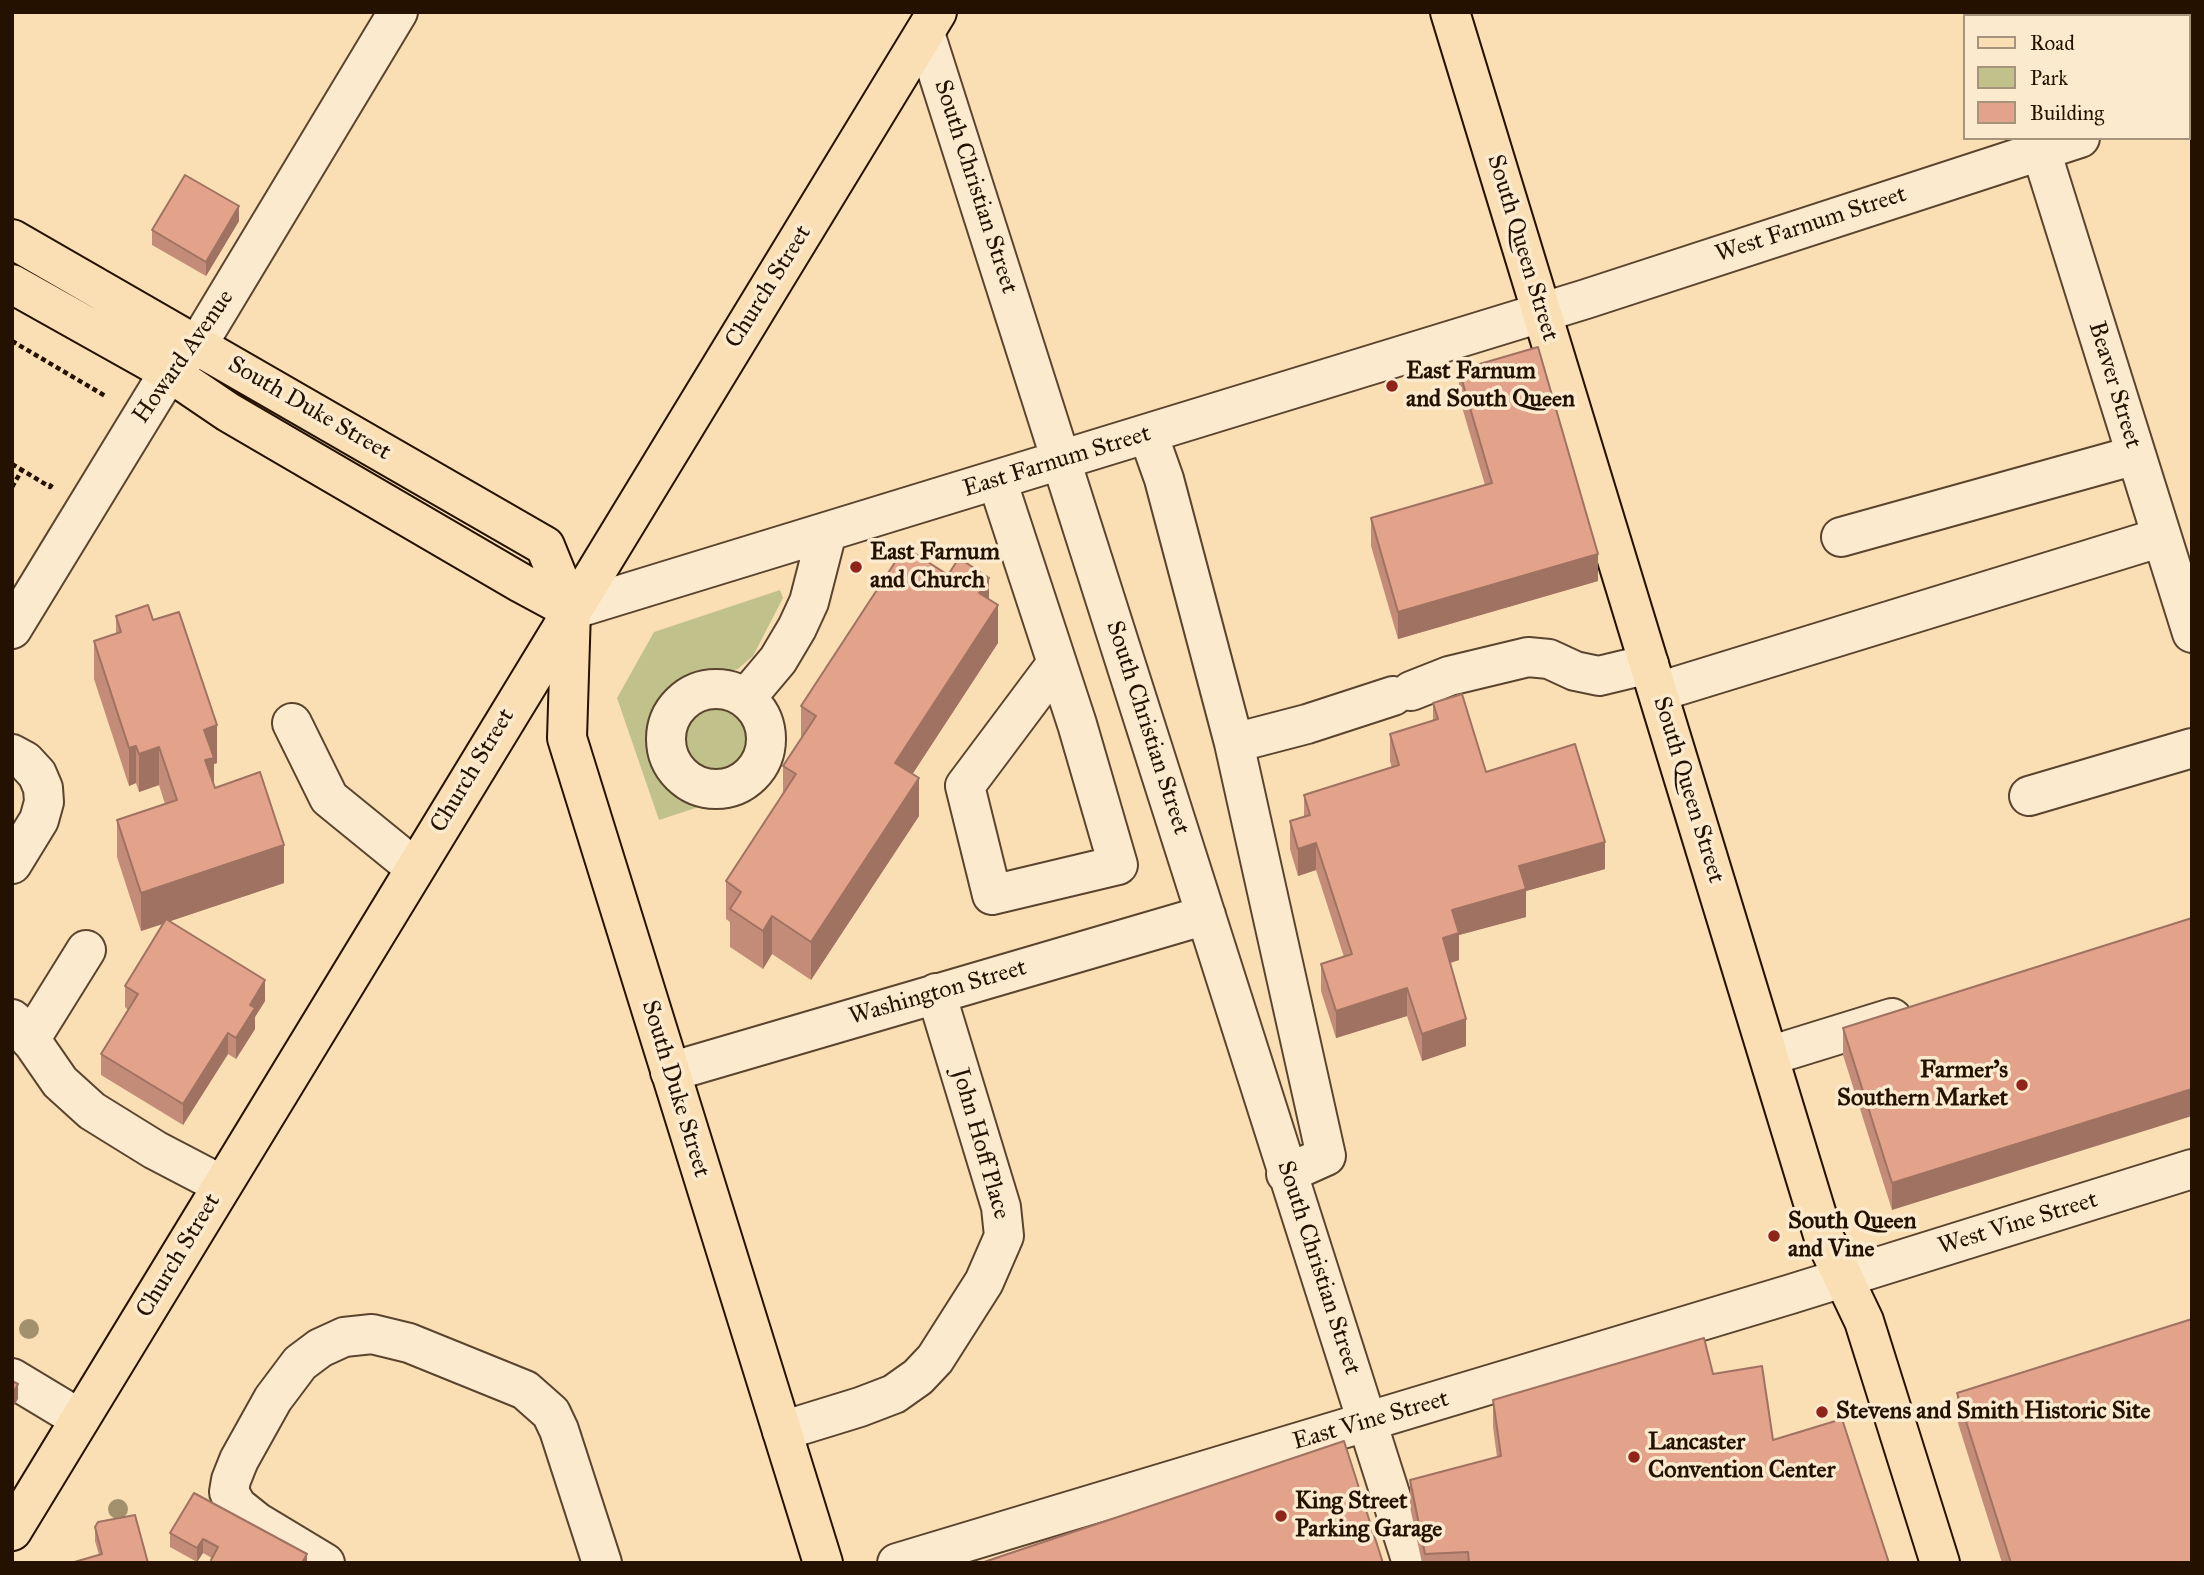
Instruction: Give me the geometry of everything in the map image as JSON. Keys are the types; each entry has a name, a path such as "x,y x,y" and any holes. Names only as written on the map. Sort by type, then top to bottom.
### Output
{"main road":[{"name":"South Queen Street","path":"1450,12 1823,1235 1864,1321 1940,1563"},
{"name":"Church Street","path":"12,1531 931,22"},
{"name":"South Duke Street","path":"12,239 545,546 571,610 567,738 823,1563"},
{"name":"South Duke Street","path":"12,284 169,372 228,412 571,610"}],"street":[{"name":"Howard Avenue","path":"12,629 169,372 198,344 398,12"},
{"name":"South Christian Street","path":"931,22 1062,460 1286,1174 1369,1422 1412,1563"},
{"name":"West Farnum Street","path":"1542,313 2038,144 2066,140"},
{"name":"Beaver Street","path":"2038,144 2136,455 2173,547 2192,632"},
{"name":"East Farnum Street","path":"571,610 1542,313"},
{"path":"1148,434 1164,480 1234,743 1326,1156 1286,1174"},
{"path":"1841,537 2136,455"},
{"path":"997,480 1057,663 1118,865 992,895 965,786 1057,663"},
{"path":"746,698 778,660 797,628 809,602 827,532"},
{"path":"1234,743 1307,724 1449,676 1528,657 1549,659 1575,671 1599,676 1653,678 2173,547"},
{"path":"292,723 329,798 415,867"},
{"path":"2029,796 2192,748"},
{"path":"12,754 25,761 37,774 43,788 44,802 39,820 12,864"},
{"name":"Washington Street","path":"670,1072 1206,915"},
{"path":"86,950 21,1030 60,1082 93,1111 155,1150 222,1185"},
{"name":"John Hoff Place","path":"782,1431 894,1394 918,1377 934,1359 984,1282 1004,1236 1001,1207 936,993"},
{"path":"1769,1056 1927,1007"},
{"name":"West Vine Street","path":"1844,1278 2192,1169"},
{"name":"East Vine Street","path":"897,1563 1844,1278"},
{"path":"325,1563 257,1522 237,1506 229,1492 230,1480 273,1399 300,1363 320,1348 344,1337 372,1334 409,1343 525,1390 551,1413 559,1430 602,1563"},
{"path":"12,1378 80,1419"}],"path":[{"path":"12,341 108,396 100,407"},
{"path":"12,464 50,487 57,475"},
{"path":"12,487 23,470"}],"green space":[{"path":"780,590 783,598 753,656 738,669 685,684 665,699 651,730 656,758 670,784 705,802 714,802 659,820 617,698 654,632"},
{"path":"715,698 730,701 743,710 752,723 755,738 752,753 743,766 730,775 715,778 700,775 687,766 678,753 675,738 678,723 687,710 700,701"}],"building":[{"path":"185,175 239,206 206,262 152,230"},
{"path":"1538,347 1598,554 1398,612 1371,518 1492,483 1459,370"},
{"path":"905,547 948,575 959,558 989,578 979,593 998,605 895,763 919,778 811,942 772,916 763,931 730,909 741,892 726,881 796,774 783,766 816,716 801,706"},
{"path":"148,605 153,620 179,612 217,725 204,730 214,758 205,760 215,788 260,772 284,845 141,893 117,820 177,800 159,747 139,754 136,746 129,748 94,641 121,632 116,616"},
{"path":"1462,694 1486,772 1575,744 1605,842 1519,866 1526,889 1452,910 1459,933 1443,938 1466,1019 1422,1034 1407,988 1336,1011 1321,964 1352,954 1316,843 1298,849 1290,821 1310,815 1304,795 1399,765 1390,734 1438,719 1433,703"},
{"name":"Farmer's Southern Market","path":"2192,918 2192,1089 1892,1183 1843,1028"},
{"path":"166,919 265,980 250,1005 255,1008 236,1038 228,1033 183,1104 101,1054 138,994 125,986"},
{"path":"2192,1319 2192,1563 2011,1563 1957,1393"},
{"name":"Lancaster Convention Center","path":"1704,1338 1713,1374 1762,1366 1773,1440 1842,1419 1889,1563 1469,1563 1468,1552 1425,1554 1410,1480 1501,1456 1493,1400"},
{"path":"12,1381 18,1384 12,1395"},
{"path":"1344,1441 1383,1563 981,1563"},
{"path":"194,1493 307,1554 302,1563 212,1563 218,1547 203,1539 197,1548 170,1533"},
{"path":"135,1515 148,1563 71,1563 102,1554 95,1527 98,1522"}],"place":[{"name":"East Farnum and South Queen","path":"1392,386"},
{"name":"East Farnum and Church","path":"856,567"},
{"name":"Farmer's Southern Market","path":"2022,1085"},
{"name":"South Queen and Vine","path":"1774,1236"},
{"name":"Stevens and Smith Historic Site","path":"1822,1412"},
{"name":"Lancaster Convention Center","path":"1634,1457"},
{"name":"King Street Parking Garage","path":"1281,1516"}]}
